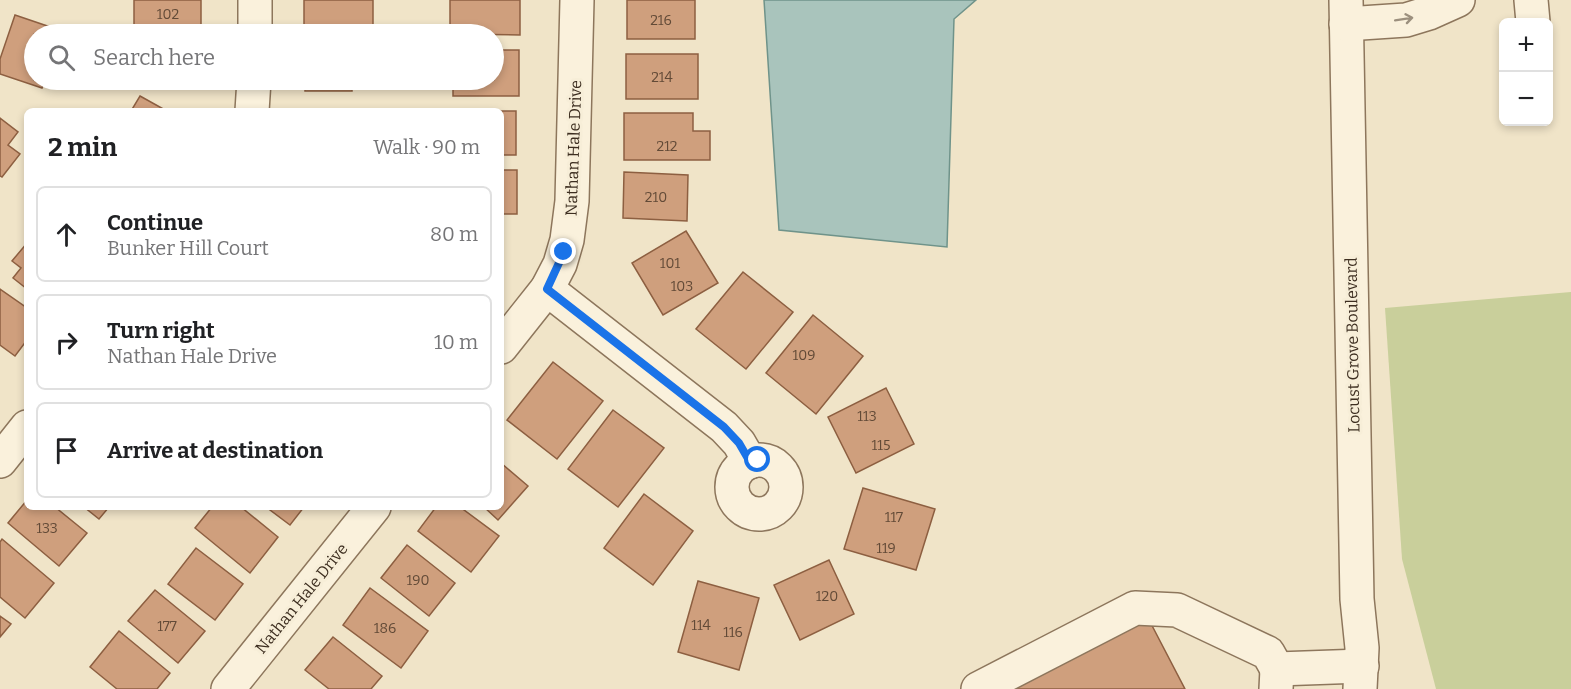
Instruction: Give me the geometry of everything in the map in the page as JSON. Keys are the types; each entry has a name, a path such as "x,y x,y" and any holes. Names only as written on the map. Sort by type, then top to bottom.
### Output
{"street":[{"path":"255,0 255,24"},
{"name":"Nathan Hale Drive","path":"504,343 547,289 564,252 571,215 577,0"},
{"path":"1346,12 1406,20 1429,14 1458,0"},
{"path":"1531,0 1533,18"},
{"name":"Locust Grove Boulevard","path":"1346,12 1357,599 1361,678"},
{"path":"252,108 253,90"},
{"path":"547,289 724,427 739,443 750,462"},
{"path":"0,461 24,431"},
{"name":"Nathan Hale Drive","path":"228,689 372,510"},
{"path":"978,689 1135,608 1177,610 1268,653 1277,679 1361,678"}],"green space":[{"path":"1571,292 1571,689 1436,689 1402,559 1385,308"}],"water":[{"path":"764,0 976,0 954,19 947,247 779,230"}],"building":[{"path":"134,0 201,0 201,24 134,24"},
{"path":"304,0 373,0 373,24 304,24"},
{"path":"450,0 520,0 520,35 504,35 504,24 450,24"},
{"path":"627,0 695,0 695,39 627,39"},
{"path":"15,15 41,24 24,24 24,82 0,74 0,59"},
{"path":"504,50 519,50 519,96 453,96 453,90 504,90"},
{"path":"626,54 698,54 698,99 626,99"},
{"path":"305,90 352,90 352,91"},
{"path":"140,96 162,108 133,108"},
{"path":"504,111 516,111 516,155 504,155"},
{"path":"624,113 693,113 693,131 710,131 710,160 624,160"},
{"path":"0,118 18,132 8,145 20,154 2,177 0,176"},
{"path":"504,170 517,170 517,214 504,214"},
{"path":"624,172 688,175 687,221 623,218"},
{"path":"686,231 718,283 663,315 632,263"},
{"path":"24,247 24,287 13,278 21,268 12,261"},
{"path":"743,272 793,312 746,369 696,329"},
{"path":"0,289 24,306 24,344 15,356 0,345"},
{"path":"813,315 863,356 816,414 766,373"},
{"path":"553,362 603,401 557,459 507,420"},
{"path":"886,388 914,444 856,473 828,417"},
{"path":"613,410 664,448 618,507 568,469"},
{"path":"504,466 528,486 498,520 487,510 504,510"},
{"path":"863,488 935,509 916,570 844,549"},
{"path":"644,494 693,531 653,585 604,548"},
{"path":"24,504 24,510 59,510 87,533 59,566 8,523"},
{"path":"88,510 106,510 99,519"},
{"path":"210,510 245,510 278,537 250,573 195,528"},
{"path":"270,510 302,510 290,525"},
{"path":"434,510 464,510 499,536 471,572 418,531"},
{"path":"2,539 54,583 25,618 0,597 0,542"},
{"path":"407,545 455,583 429,616 381,578"},
{"path":"196,548 243,584 215,620 168,584"},
{"path":"829,560 854,614 800,640 774,585"},
{"path":"698,581 759,598 739,670 678,652"},
{"path":"370,588 428,631 401,668 343,625"},
{"path":"155,590 205,631 178,663 128,621"},
{"path":"0,616 11,624 0,637"},
{"path":"1147,616 1185,689 1007,689"},
{"path":"119,631 170,673 157,689 117,689 90,667"},
{"path":"333,637 382,676 371,689 329,689 305,670"}],"route":[{"path":"564,252 555,276 547,289 724,427 739,443 750,462 758,460"}]}
